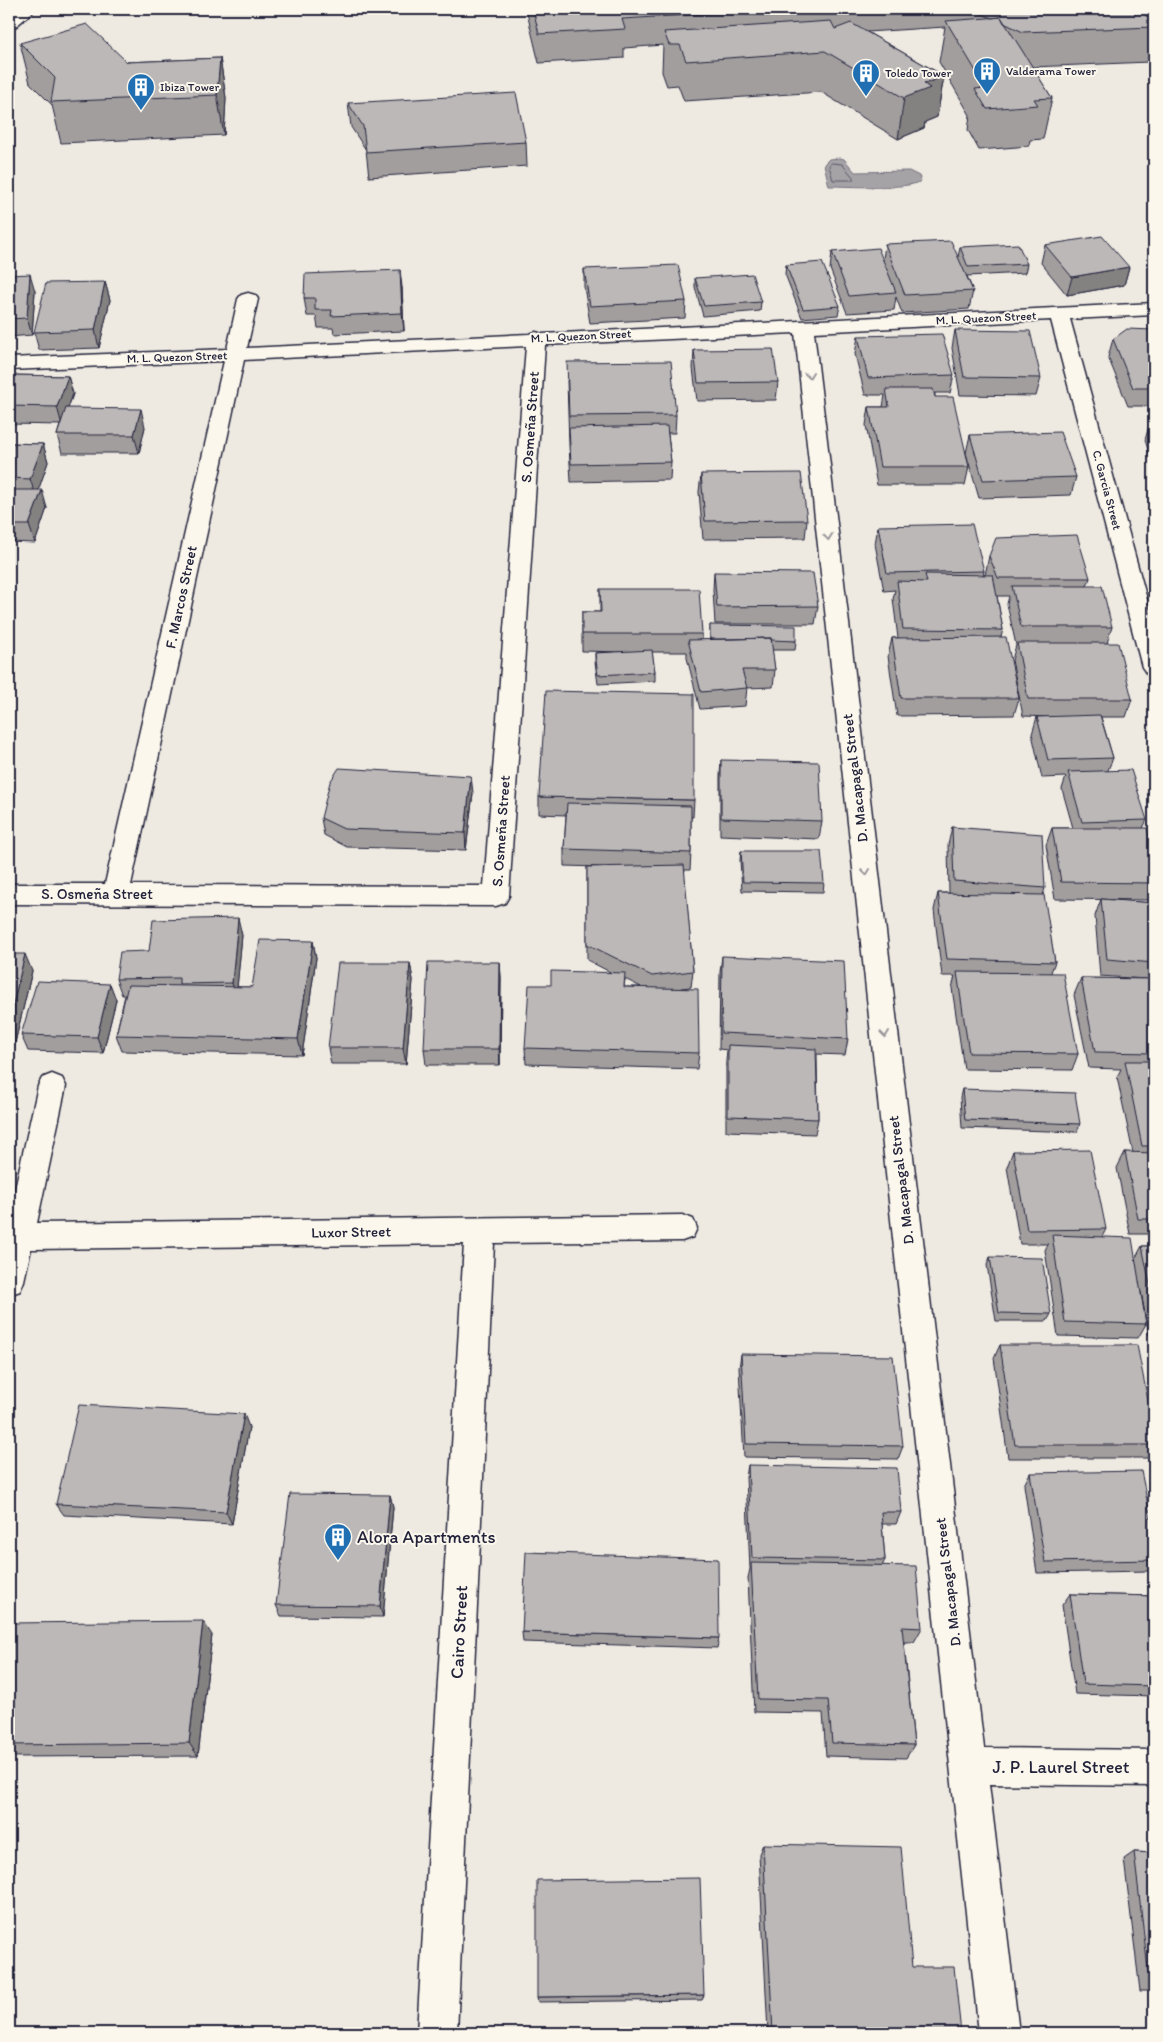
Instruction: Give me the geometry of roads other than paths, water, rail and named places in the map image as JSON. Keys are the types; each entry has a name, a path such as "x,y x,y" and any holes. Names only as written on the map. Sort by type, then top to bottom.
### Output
{"street":[{"path":"9,24 28,9"},
{"name":"F. Marcos Street","path":"116,894 234,355 248,299"},
{"name":"M. L. Quezon Street","path":"9,364 234,355 536,338 804,327 1154,309"},
{"name":"C. Garcia Street","path":"1059,314 1154,667"},
{"name":"D. Macapagal Street","path":"804,327 999,2033"},
{"name":"S. Osmeña Street","path":"9,894 496,896 536,338"},
{"path":"9,1281 52,1086"},
{"name":"Luxor Street","path":"19,1236 682,1228"},
{"name":"Cairo Street","path":"437,2033 480,1230"},
{"name":"J. P. Laurel Street","path":"969,1766 1154,1768"}],"water":[{"path":"829,159 844,159 855,172 909,171 919,176 921,181 904,186 891,187 829,186 824,164"}],"place":[{"name":"Valderama Tower","path":"987,95"},
{"name":"Toledo Tower","path":"866,97"},
{"name":"Ibiza Tower","path":"141,111"},
{"name":"Alora Apartments","path":"338,1561"}]}
